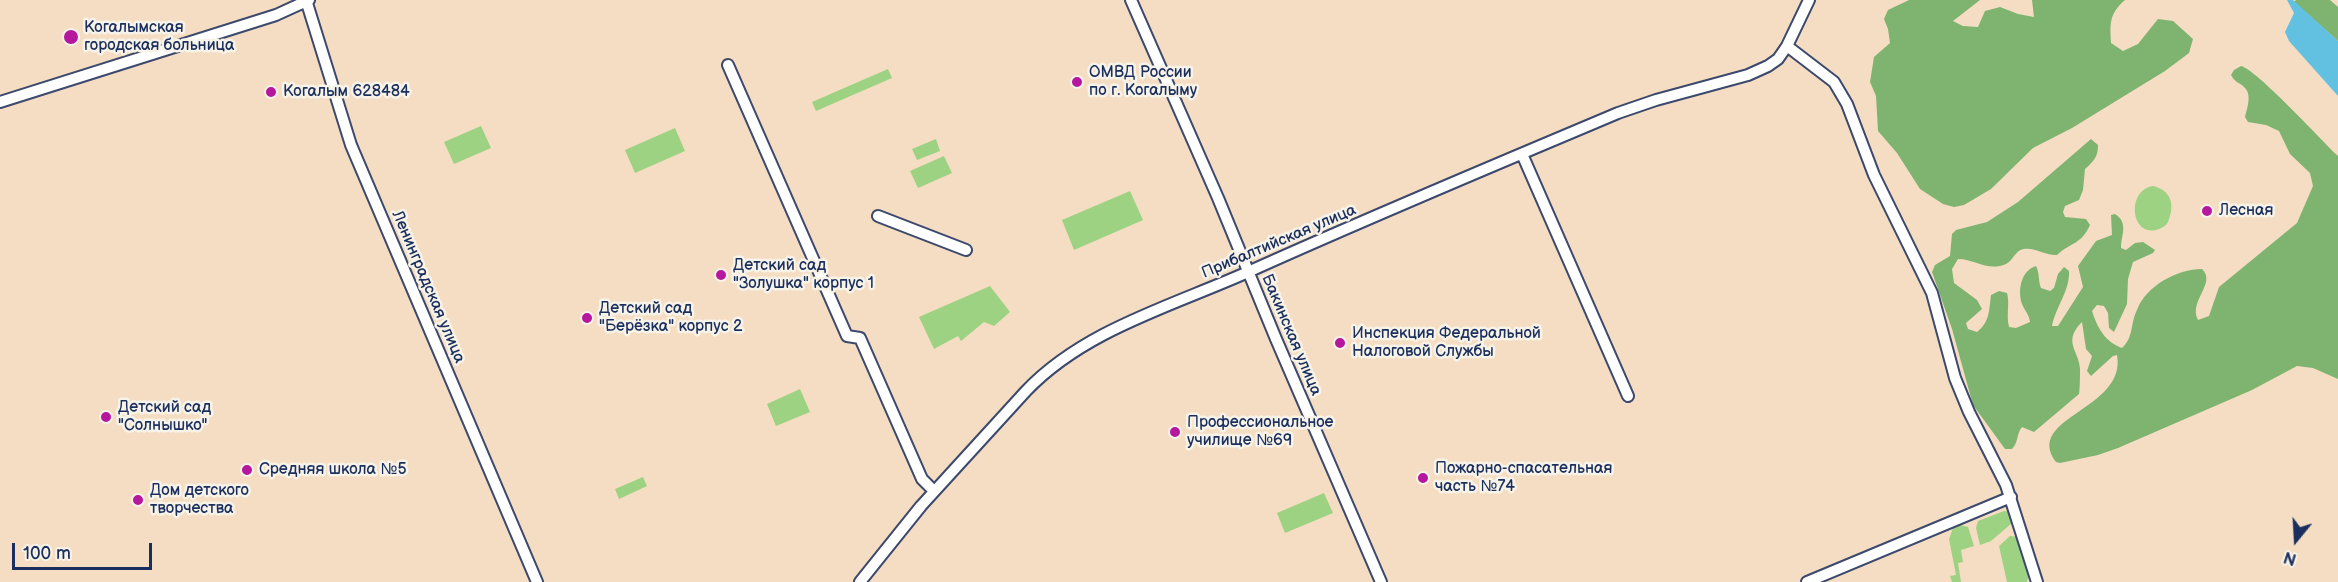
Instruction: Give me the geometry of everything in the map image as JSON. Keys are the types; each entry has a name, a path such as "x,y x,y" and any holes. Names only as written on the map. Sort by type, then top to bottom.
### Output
{"street":[{"path":"0,102 276,15 307,0"},
{"name":"Ленинградская улица","path":"307,0 351,145 536,582"},
{"name":"Бакинская улица","path":"1131,0 1381,582"},
{"name":"Прибалтийская улица","path":"861,582 934,491 1026,391 1057,361 1100,336 1638,105 1758,72 1778,59 1787,46 1809,0"},
{"path":"1787,46 1834,82 1843,94 1874,175 1932,293 1961,394 2011,497 2037,582"},
{"path":"728,65 847,336 860,338 922,479 934,491"},
{"path":"1522,154 1628,396"},
{"path":"878,216 966,250"},
{"path":"1807,582 2011,497"}],"green space":[{"path":"1909,0 1980,0 1953,21 1963,26 1978,27 1985,11 2000,7 2034,17 2032,0 2125,0 2113,14 2111,30 2111,43 2123,51 2138,44 2158,19 2173,21 2193,39 2189,53 2165,71 2072,128 2033,148 1991,189 1964,205 1954,207 1943,204 1920,189 1897,153 1878,131 1876,96 1870,82 1874,57 1890,43 1884,19 1888,10"},
{"path":"2296,0 2330,0 2338,7 2338,41 2294,2"},
{"path":"2241,66 2249,70 2274,92 2338,156 2338,379 2313,368 2297,366 2252,390 2118,448 2060,463 2056,462 2050,447 2053,434 2063,423 2107,389 2116,374 2117,355 2091,376 2087,371 2092,356 2086,349 2082,322 2076,329 2072,341 2080,369 2079,394 2034,432 2022,427 2012,449 2005,449 1973,405 1952,329 1932,272 1935,265 1950,256 1952,234 1956,230 1987,222 2018,202 2091,139 2098,145 2098,149 2093,161 2085,169 2083,190 2079,200 2065,206 2063,212 2065,217 2086,219 2090,225 2087,231 2079,240 2057,255 2024,249 2018,251 2006,264 1993,267 1958,259 1952,269 1954,283 1977,300 1982,309 1966,323 1968,329 1977,332 1981,328 1988,315 1991,295 1999,291 2007,293 2009,327 2016,328 2030,322 2022,304 2020,292 2024,276 2036,266 2041,288 2050,291 2054,288 2058,274 2064,267 2069,271 2065,292 2052,326 2058,326 2083,287 2078,266 2096,241 2112,235 2111,215 2115,214 2123,225 2121,248 2126,250 2135,243 2143,242 2155,250 2133,262 2128,279 2127,304 2114,332 2109,328 2108,313 2104,306 2097,305 2092,311 2096,323 2106,338 2122,348 2130,335 2141,301 2147,293 2164,280 2192,270 2202,269 2206,274 2205,286 2196,313 2198,320 2209,316 2219,287 2297,223 2313,186 2310,173 2290,154 2279,131 2266,125 2248,122 2245,117 2248,102 2247,91 2231,75"},
{"path":"888,69 892,78 816,111 812,102"},
{"path":"481,126 491,148 454,164 444,142"},
{"path":"675,128 685,151 635,173 625,150"},
{"path":"936,139 940,151 917,160 912,149"},
{"path":"944,156 952,173 918,188 910,171"},
{"path":"2153,186 2164,191 2170,198 2171,213 2166,225 2150,230 2142,227 2137,221 2135,204 2144,189"},
{"path":"1130,191 1143,220 1074,250 1062,220"},
{"path":"990,286 1010,312 994,326 984,322 961,341 958,336 934,349 919,317"},
{"path":"800,389 810,412 776,426 767,404"},
{"path":"643,477 647,486 619,499 615,489"},
{"path":"1324,493 1333,513 1285,533 1277,513"},
{"path":"2004,511 2010,512 2012,523 1991,541 1980,545 1976,528 1978,521"},
{"path":"1960,525 1968,527 1974,546 1961,550 1963,562 1958,563 1961,582 1952,582 1950,576 1956,575 1949,539 1953,528"},
{"path":"2010,536 2018,537 2029,574 2027,582 2007,582 1999,546"}],"water":[{"path":"2287,0 2293,0 2338,41 2338,96 2289,41 2285,32 2294,13"}],"place":[{"name":"Когалымская городская больница","path":"71,37"},
{"name":"ОМВД России по г. Когалыму","path":"1077,82"},
{"name":"Когалым 628484","path":"271,92"},
{"name":"Лесная","path":"2207,211"},
{"name":"Детский сад \"Золушка\" корпус 1","path":"721,275"},
{"name":"Детский сад \"Берёзка\" корпус 2","path":"587,318"},
{"name":"Инспекция Федеральной Налоговой Службы","path":"1340,343"},
{"name":"Детский сад \"Солнышко\"","path":"106,417"},
{"name":"Профессиональное училище №69","path":"1175,432"},
{"name":"Средняя школа №5","path":"247,470"},
{"name":"Пожарно-спасательная часть №74","path":"1423,478"},
{"name":"Дом детского творчества","path":"138,500"}]}
